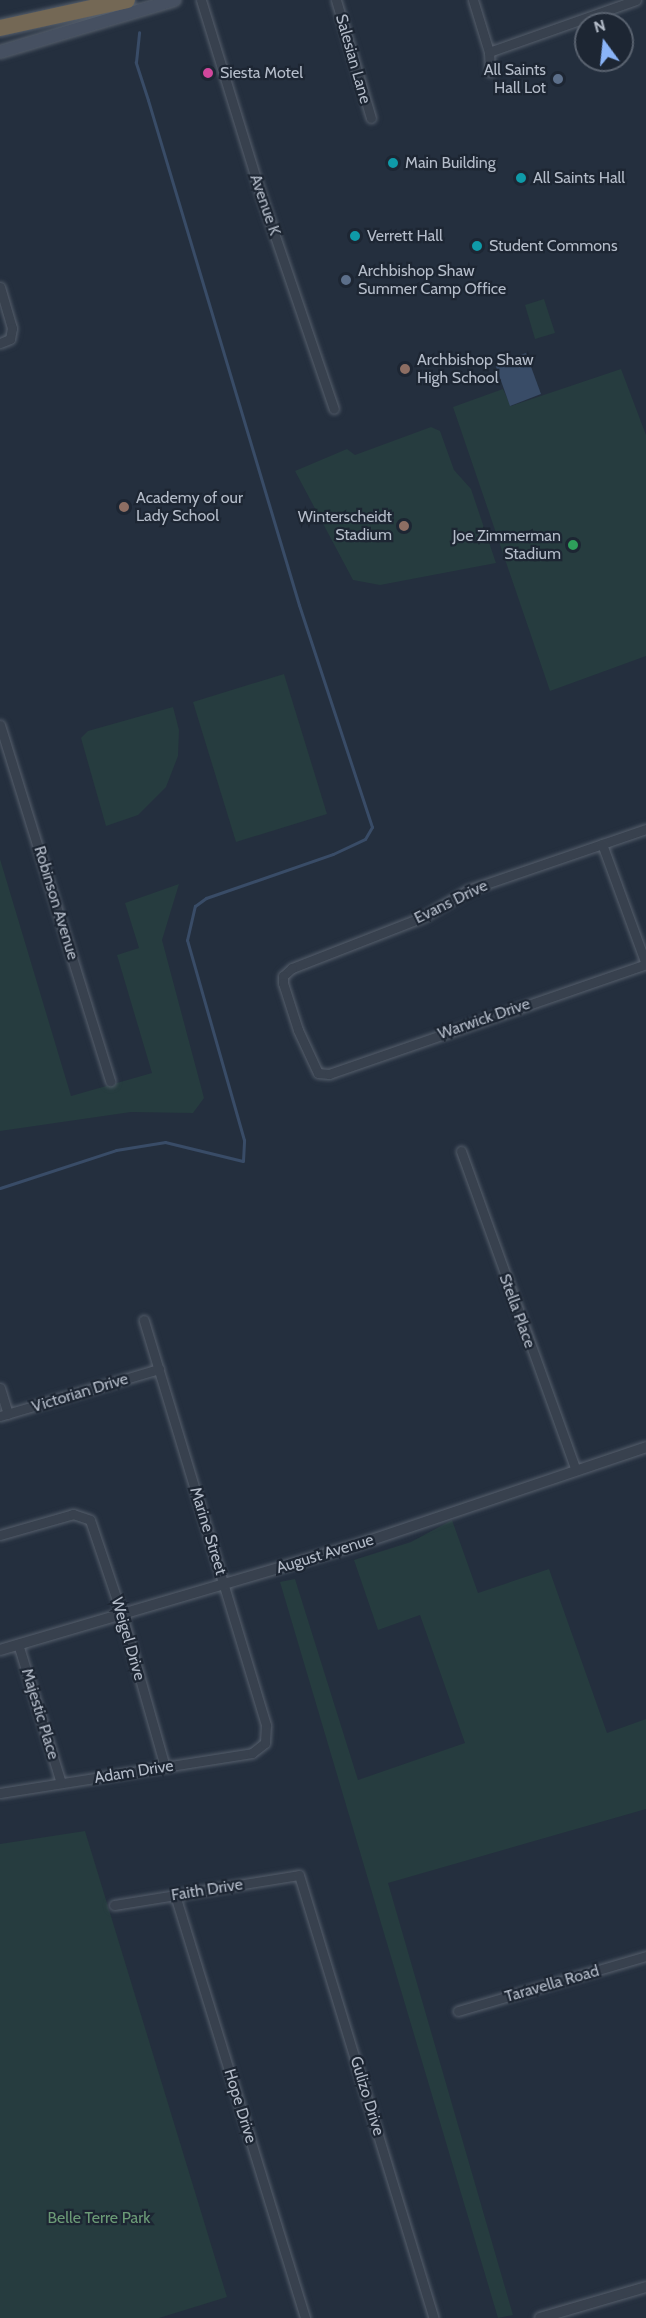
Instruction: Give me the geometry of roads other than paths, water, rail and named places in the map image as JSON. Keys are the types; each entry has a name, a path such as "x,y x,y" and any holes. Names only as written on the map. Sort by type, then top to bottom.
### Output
{"highway":[{"path":"0,27 79,0"},
{"path":"0,27 127,0"}],"main road":[{"path":"0,52 169,1"}],"street":[{"name":"Avenue K","path":"201,0 259,189 334,409"},
{"name":"Salesian Lane","path":"336,0 371,118"},
{"path":"473,0 489,52 490,72"},
{"path":"489,52 607,5 636,0"},
{"path":"0,287 12,328 10,339 0,343"},
{"name":"Robinson Avenue","path":"0,725 110,1081"},
{"name":"Evans Drive","path":"322,1075 298,1030 283,983 283,976 292,968 423,917 468,890 646,829"},
{"path":"602,844 646,964"},
{"name":"Warwick Drive","path":"322,1075 646,964"},
{"name":"Stella Place","path":"461,1151 576,1470"},
{"name":"Marine Street","path":"144,1320 266,1725 265,1743"},
{"name":"Victorian Drive","path":"4,1415 159,1369"},
{"path":"0,1388 4,1415"},
{"name":"August Avenue","path":"0,1650 351,1547 646,1447"},
{"name":"Weigel Drive","path":"0,1536 65,1516 83,1516 94,1528 122,1615 165,1767"},
{"name":"Majestic Place","path":"18,1644 61,1784"},
{"name":"Adam Drive","path":"0,1792 252,1753 265,1743"},
{"name":"Faith Drive","path":"114,1905 299,1875"},
{"name":"Gulizo Drive","path":"299,1875 434,2318"},
{"name":"Hope Drive","path":"175,1895 305,2318"},
{"name":"Taravella Road","path":"458,2011 646,1956"},
{"path":"540,2318 646,2287"}],"water":[{"path":"526,353 541,394 510,406 495,364"}],"waterway":[{"path":"0,1188 116,1150 165,1142 243,1161 244,1140 187,940 195,906 206,898 333,854 365,839 372,827 299,605 136,62 139,32"}],"place":[{"name":"Siesta Motel","path":"208,73"},
{"name":"All Saints Hall Lot","path":"558,79"},
{"name":"Main Building","path":"393,163"},
{"name":"All Saints Hall","path":"521,178"},
{"name":"Verrett Hall","path":"355,236"},
{"name":"Student Commons","path":"477,246"},
{"name":"Archbishop Shaw Summer Camp Office","path":"346,280"},
{"name":"Archbishop Shaw High School","path":"405,369"},
{"name":"Academy of our Lady School","path":"124,507"},
{"name":"Winterscheidt Stadium","path":"404,526"},
{"name":"Joe Zimmerman Stadium","path":"573,545"}],"park label":[{"name":"Belle Terre Park","path":"99,2218"}]}
